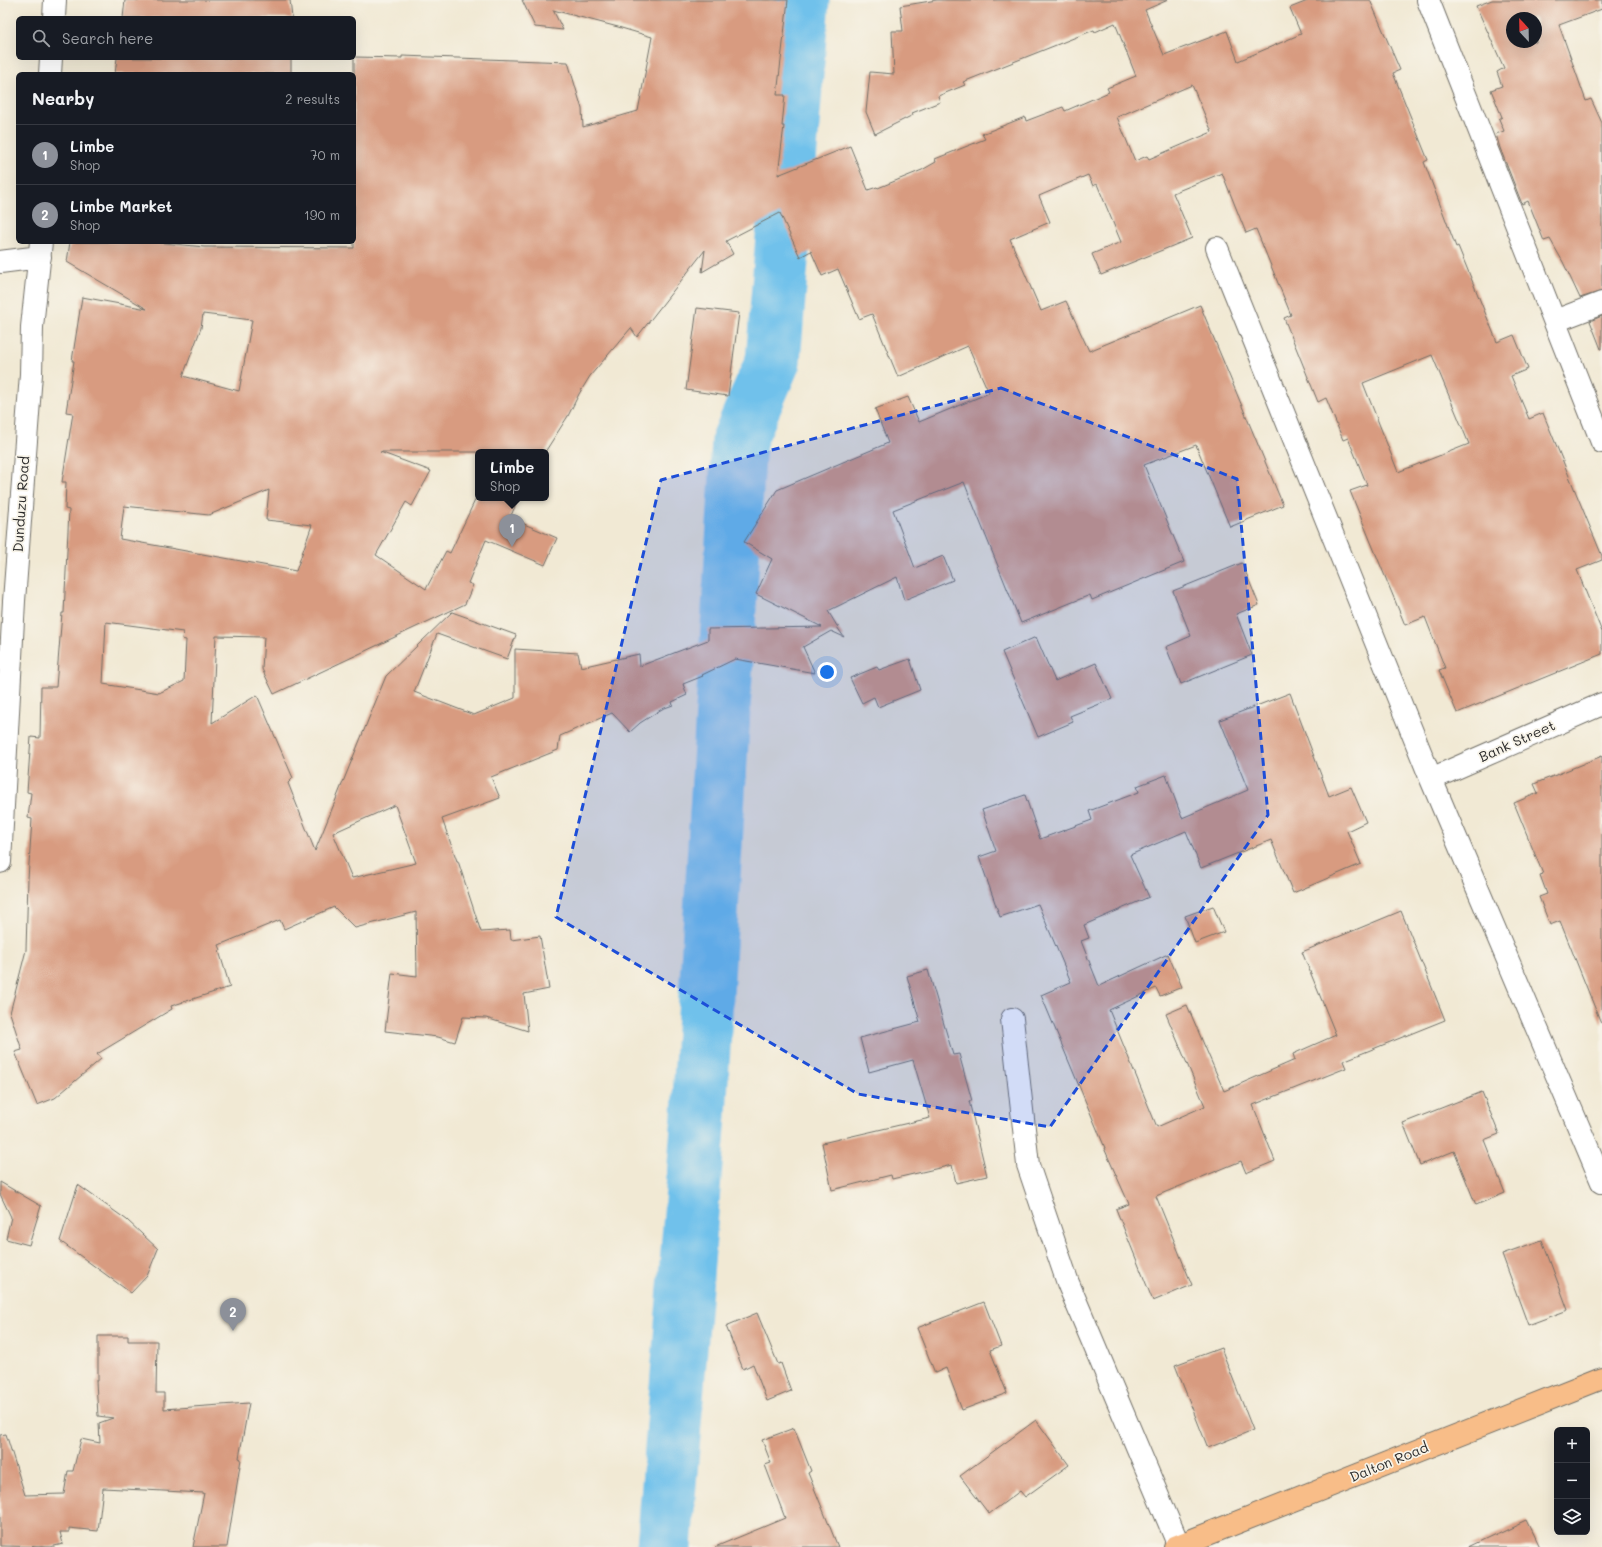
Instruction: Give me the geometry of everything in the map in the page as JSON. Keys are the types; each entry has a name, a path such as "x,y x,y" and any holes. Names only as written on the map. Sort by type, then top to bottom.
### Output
{"main road":[{"name":"Dalton Road","path":"1177,1546 1602,1378"}],"street":[{"path":"54,16 55,0"},
{"path":"1428,0 1602,442"},
{"path":"50,72 51,60"},
{"path":"1217,248 1431,778 1602,1182"},
{"path":"0,262 40,249"},
{"name":"Dunduzu Road","path":"0,862 14,609 31,374 32,327 40,249"},
{"path":"1555,321 1602,303"},
{"name":"Bank Street","path":"1431,778 1602,704"},
{"path":"1012,1019 1028,1165 1068,1283 1177,1546"}],"highlighted area":[{"path":"1001,388 1237,479 1268,815 1050,1127 858,1094 556,917 661,480"}],"building":[{"path":"125,0 290,0 292,16 123,16"},
{"path":"522,0 788,0 777,95 785,95 782,126 784,126 778,175 850,146 868,190 878,188 922,170 936,162 935,159 985,139 982,134 1025,117 1026,121 1063,107 1065,111 1109,92 1107,88 1136,76 1115,23 963,82 965,85 938,96 940,102 912,113 913,115 875,134 866,112 870,72 894,74 892,31 903,31 900,6 937,0 1168,0 1145,10 1164,55 1227,31 1238,61 1301,34 1290,8 1310,0 1370,0 1400,70 1393,73 1428,160 1424,162 1456,247 1458,246 1497,342 1514,335 1528,369 1511,376 1529,419 1543,413 1602,556 1602,560 1577,570 1602,632 1602,654 1457,713 1439,670 1445,668 1425,617 1405,625 1350,491 1367,485 1348,438 1343,440 1326,398 1318,402 1284,318 1291,315 1256,229 1246,233 1222,173 1173,193 1192,238 1101,275 1092,254 1121,242 1097,184 1093,186 1088,175 1039,196 1050,222 1010,239 1041,311 1066,301 1089,351 1200,305 1283,505 1230,527 1196,445 1144,465 1184,562 1092,600 1090,595 1021,623 964,482 893,510 915,568 943,556 953,580 904,600 897,577 828,611 837,626 839,626 837,627 844,637 831,631 803,647 815,673 735,659 702,675 703,676 683,684 687,695 672,702 673,705 662,709 640,723 630,732 612,713 560,736 558,750 491,777 500,798 442,819 458,861 481,932 510,930 511,940 540,936 549,989 524,994 528,1031 486,1018 463,1017 455,1042 438,1037 385,1031 392,973 417,976 416,912 355,928 334,907 284,929 280,920 219,945 221,950 219,951 230,987 171,1006 172,1009 97,1054 101,1059 55,1098 37,1105 15,1052 22,1050 10,1013 26,950 28,879 32,819 28,818 31,793 27,792 31,737 40,738 41,687 56,687 62,613 64,613 69,510 65,509 66,482 62,482 73,413 66,412 74,361 72,361 82,297 147,309 67,262 70,244 175,244 204,247 354,248 354,244 356,244 356,72 354,72 354,60 356,60 356,57 402,58 402,56 568,62 582,109 583,127 638,111 652,37 553,10 563,30 535,27","holes":["1192,85 1212,132 1149,159 1147,156 1135,161 1117,117","780,213 800,257 811,251 822,276 838,269 859,319 872,314 898,377 968,346 989,393 919,422 908,397 875,409 888,443 777,490 744,542 772,559 756,594 822,627 708,629 708,640 640,666 639,654 581,667 578,653 515,649 515,698 474,715 414,692 437,634 507,659 516,635 452,612 386,676 315,851 288,783 293,778 257,695 212,723 216,636 264,637 262,669 274,694 465,604 473,585 468,583 486,540 545,565 557,538 510,518 516,504 508,501 475,500 450,553 446,551 426,589 376,555 406,502 412,506 431,471 380,452 475,452 475,449 547,449 568,416 590,376 631,328 637,337 705,250 702,272 733,254 726,241","203,314 252,320 239,391 183,376 201,328","1432,355 1469,444 1398,472 1363,383","269,490 266,520 312,525 296,571 120,539 124,506 209,515","106,622 183,632 182,639 186,640 184,681 159,693 103,684","395,805 416,863 352,878 333,833"]},
{"path":"1492,0 1602,0 1602,9 1559,25 1586,101 1591,99 1602,123 1602,291 1580,298 1550,239 1544,241 1528,201 1522,204 1496,134 1504,131 1499,119 1502,117 1491,90 1502,86 1497,72 1504,68 1476,6"},
{"path":"117,60 291,60 291,72 115,72"},
{"path":"697,308 739,313 728,396 686,390"},
{"path":"1602,316 1602,349 1601,349 1590,321"},
{"path":"1242,563 1259,605 1236,614 1252,655 1181,684 1166,647 1191,636 1173,591"},
{"path":"1036,637 1055,681 1096,663 1112,699 1070,716 1073,722 1038,737 1002,652"},
{"path":"910,659 920,690 878,707 874,697 862,703 850,678 877,667 879,670"},
{"path":"1290,693 1329,796 1351,787 1366,822 1347,831 1361,864 1293,893 1271,840 1201,868 1186,831 1130,855 1149,897 1084,925 1089,938 1081,941 1099,986 1168,954 1182,987 1160,996 1156,988 1109,1010 1157,1127 1205,1106 1166,1014 1187,1005 1224,1091 1295,1060 1293,1054 1336,1035 1302,952 1401,911 1445,1020 1343,1061 1346,1068 1253,1105 1275,1161 1246,1173 1241,1161 1156,1196 1192,1285 1153,1301 1116,1209 1129,1204 1104,1148 1041,995 1071,982 1038,904 1000,917 979,857 996,851 982,810 1025,795 1040,839 1092,820 1089,811 1139,792 1137,786 1166,775 1182,818 1248,790 1220,720"},
{"path":"1602,756 1601,1023 1560,921 1550,925 1539,897 1547,894 1540,875 1543,874 1514,803 1538,793 1534,784"},
{"path":"1213,906 1224,932 1195,943 1185,916"},
{"path":"928,970 953,1055 959,1054 972,1101 969,1101 987,1176 956,1183 952,1165 892,1179 891,1175 832,1190 822,1143 930,1118 913,1060 869,1072 860,1038 920,1022 907,976"},
{"path":"1482,1092 1499,1134 1484,1140 1505,1193 1476,1205 1454,1151 1420,1165 1403,1123"},
{"path":"0,1182 41,1206 29,1245 6,1239 11,1217 0,1194"},
{"path":"78,1185 127,1220 158,1249 147,1276 131,1293 60,1241"},
{"path":"1542,1240 1568,1310 1528,1325 1502,1254"},
{"path":"984,1302 1001,1346 990,1350 1007,1393 962,1410 946,1368 935,1373 917,1328"},
{"path":"757,1313 778,1364 781,1363 791,1391 767,1401 753,1364 743,1369 726,1326"},
{"path":"98,1336 128,1336 128,1341 157,1341 156,1393 164,1393 164,1409 249,1403 239,1458 241,1459 227,1547 193,1547 204,1493 103,1488 98,1531 69,1528 69,1532 60,1532 63,1544 50,1547 0,1546 0,1435 6,1434 25,1495 64,1494 68,1471 73,1471 81,1439 100,1443 99,1423 113,1418 98,1416 96,1381 98,1381"},
{"path":"1221,1348 1253,1430 1208,1448 1175,1365"},
{"path":"1036,1420 1069,1465 1025,1497 1020,1491 989,1514 960,1476"},
{"path":"794,1428 811,1471 808,1473 838,1547 715,1547 785,1518 765,1465 771,1463 762,1440"},
{"path":"1526,1520 1539,1547 1469,1547"}],"waterway":[{"path":"664,1547 699,1115 739,440 773,361 802,0"}],"place":[{"name":"Limbe","path":"512,547"},
{"name":"Limbe Market","path":"233,1331"}]}
